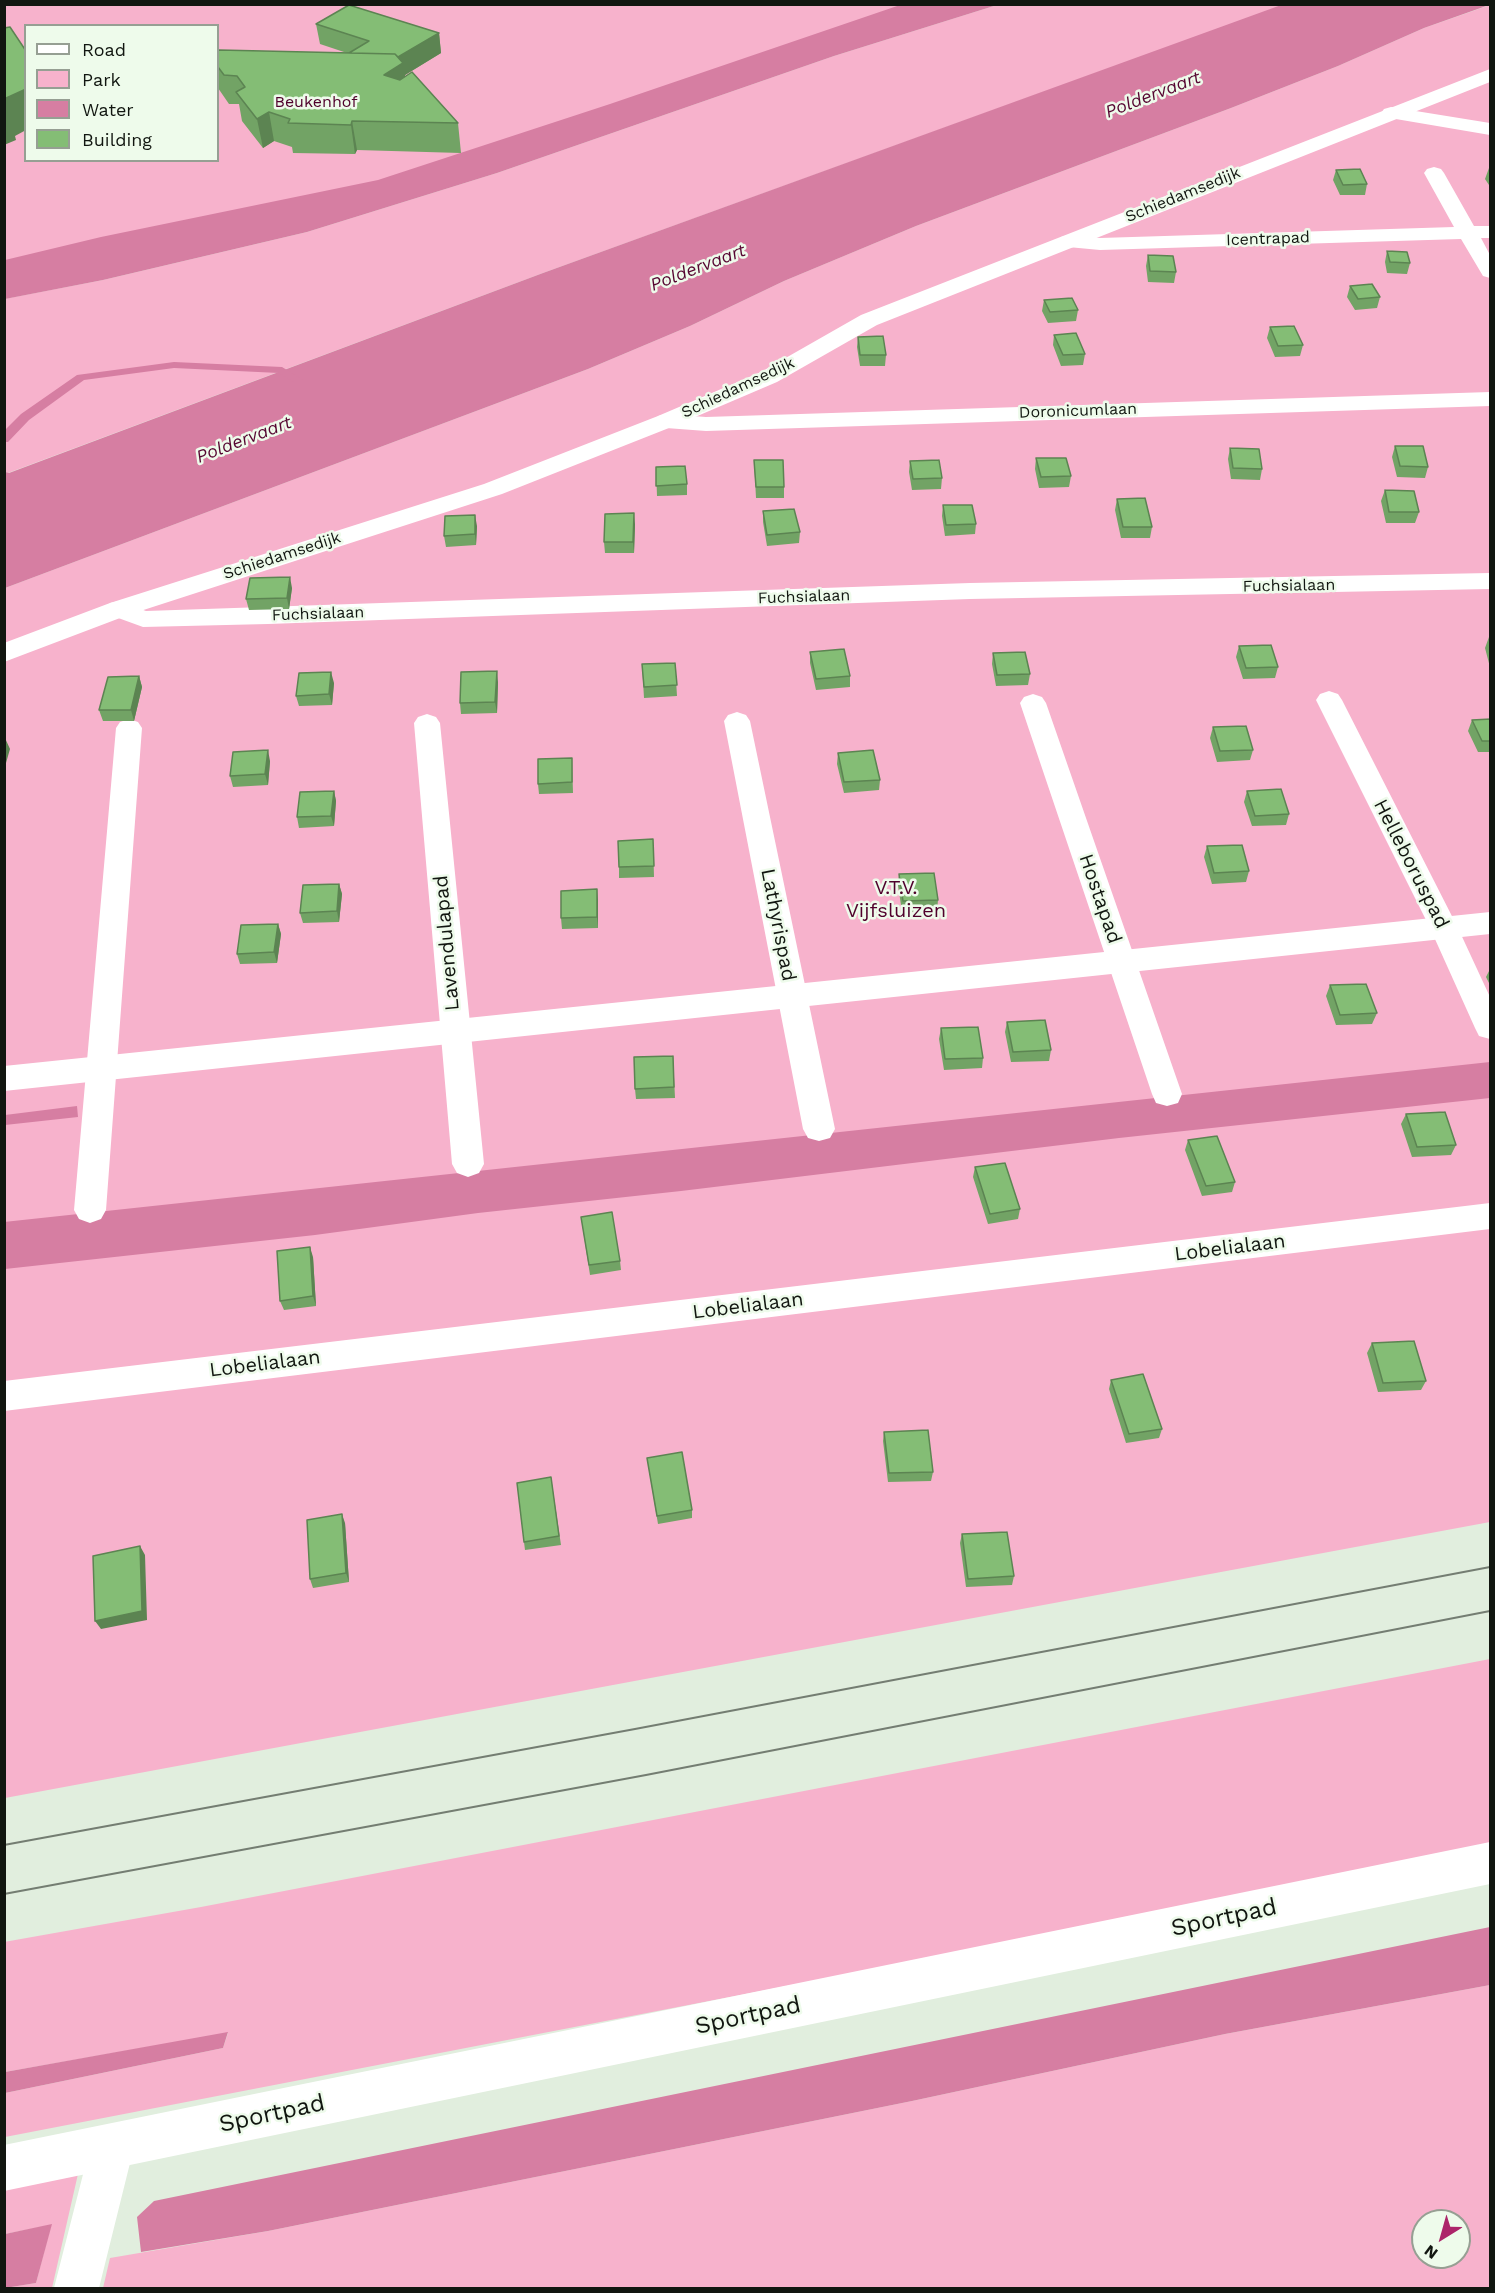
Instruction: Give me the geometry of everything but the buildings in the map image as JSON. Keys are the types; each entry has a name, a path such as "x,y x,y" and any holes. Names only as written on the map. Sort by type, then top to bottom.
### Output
{"street":[{"name":"Schiedamsedijk","path":"4,653 119,609 493,489 666,421 769,377 869,320 1491,75"},
{"path":"4,1079 1491,923"},
{"name":"Sportpad","path":"4,2168 1491,1863"}],"lane":[{"path":"1391,113 1491,129"},
{"path":"1434,174 1491,272"},
{"name":"Icentrapad","path":"1068,241 1100,244 1491,232"},
{"name":"Doronicumlaan","path":"666,421 706,424 1491,399"},
{"name":"Fuchsialaan","path":"119,609 143,618 268,616 970,591 1491,581"},
{"name":"Helleboruspad","path":"1329,700 1444,928 1491,1028"},
{"name":"Hostapad","path":"1033,703 1167,1094"},
{"name":"Lathyrispad","path":"737,721 819,1130"},
{"name":"Lavendulapad","path":"427,723 468,1164"},
{"path":"90,1210 129,728"},
{"name":"Lobelialaan","path":"4,1396 1491,1216"},
{"path":"76,2289 112,2147"}],"green space":[{"name":"Beukenhof","path":"4,5 939,5 347,197 5,268"},
{"path":"997,5 1284,5 543,273 8,473 4,472 4,299 103,280 307,232 497,173 834,56"},
{"name":"V.T.V. Vijfsluizen","path":"1490,5 1490,1522 5,1798 5,588 588,369 690,326 784,281 916,226 1231,108 1338,66 1424,28"},
{"path":"1490,1659 1490,1844 911,1962 5,2137 5,2093 223,2048 228,2033 5,2072 4,1942 201,1907"},
{"path":"1490,1985 1490,2288 103,2288 110,2258 268,2231 912,2101 1225,2034"},
{"path":"78,2174 52,2288 4,2288 36,2283 51,2225 5,2234 5,2189"}],"water":[{"path":"903,4 997,5 834,56 497,173 307,232 103,280 5,299 5,260 101,237 378,180"},
{"name":"Poldervaart","path":"1284,4 1489,5 1424,28 1338,66 1231,108 916,226 784,281 690,326 588,369 5,588 5,472 9,473 543,273"},
{"path":"1490,1062 1490,1098 1119,1138 478,1213 315,1235 5,1269 4,1222"},
{"path":"77,1106 78,1117 5,1125 5,1115"},
{"path":"1490,1927 1490,1985 1225,2034 912,2101 268,2231 141,2252 137,2217 154,2201"},
{"path":"228,2032 223,2048 5,2093 5,2072"},
{"path":"52,2224 36,2283 5,2288 5,2234"}],"waterway":[{"path":"4,439 25,417 81,377 174,365 282,370 299,381"}],"tram line":[{"path":"4,1845 635,1729 1490,1567"},
{"path":"4,1894 646,1775 1490,1611"}]}
